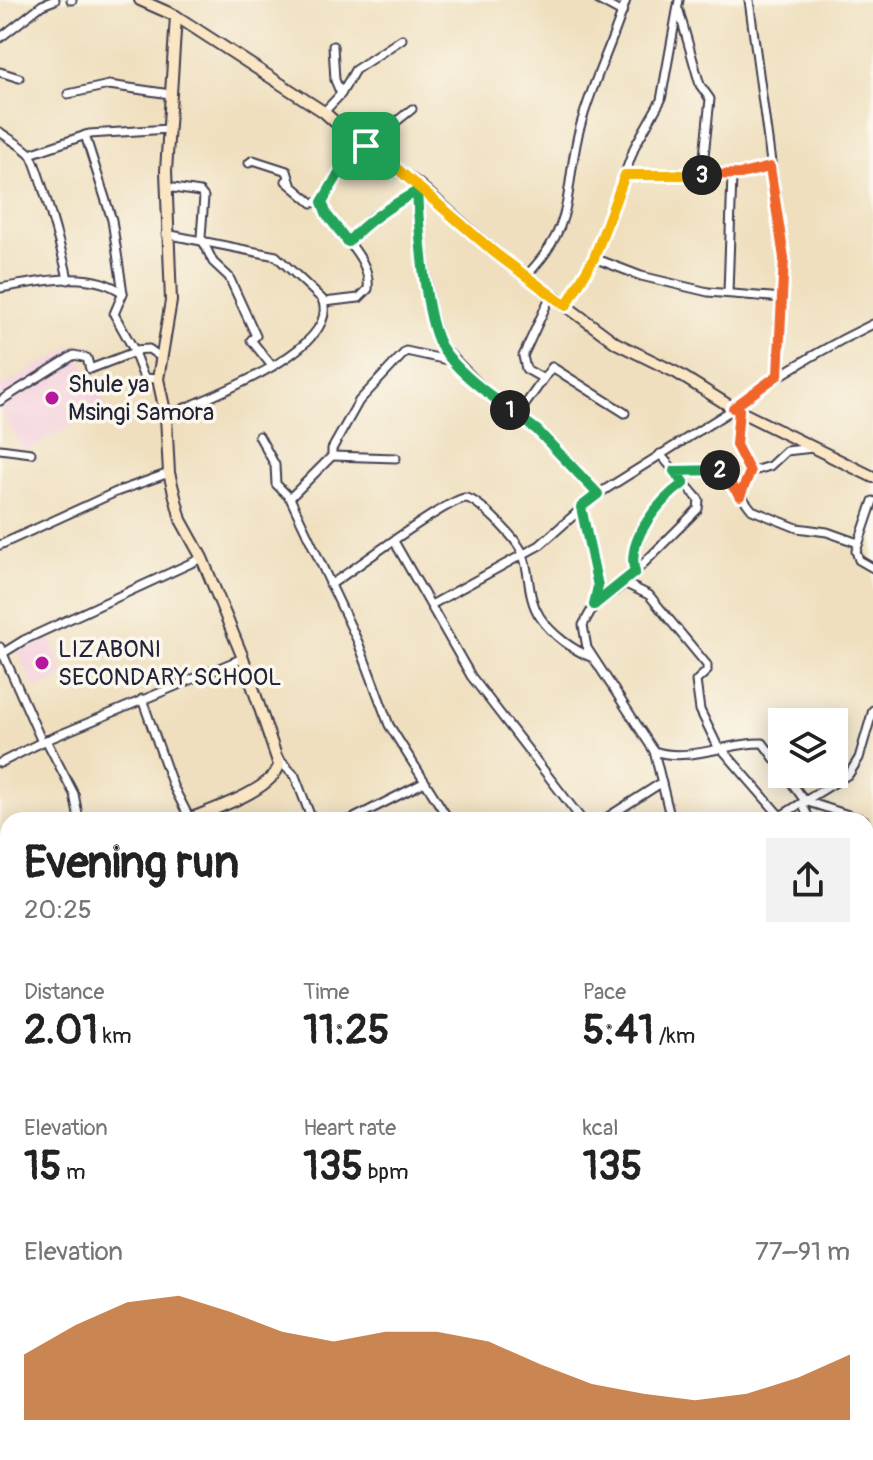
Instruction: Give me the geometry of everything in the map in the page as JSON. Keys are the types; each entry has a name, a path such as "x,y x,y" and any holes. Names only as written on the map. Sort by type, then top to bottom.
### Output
{"street":[{"path":"0,38 42,5 55,0"},
{"path":"140,0 176,16 324,112 526,276 616,343 873,477"},
{"path":"598,0 622,13"},
{"path":"526,276 553,246 562,226 578,135 626,0"},
{"path":"566,306 594,258 635,146 661,100 679,0"},
{"path":"749,0 782,241 783,298 778,375"},
{"path":"678,9 700,85 710,99 702,175"},
{"path":"176,16 170,94 166,234 171,301 165,341 159,356 158,379 166,416 169,473 181,520 202,558 243,658 277,757 278,770 268,781 242,796 204,812"},
{"path":"324,112 341,94 355,70 402,39"},
{"path":"333,46 335,80 341,94"},
{"path":"0,72 19,78"},
{"path":"68,94 109,85 170,94"},
{"path":"249,163 253,160 287,171 289,183 312,203 322,202 362,144 412,109"},
{"path":"30,154 85,135 169,129"},
{"path":"0,132 30,154 48,214 65,253 68,280"},
{"path":"85,135 112,220 123,293 114,314 128,343 137,351 144,378 158,379"},
{"path":"625,175 732,175 770,167"},
{"path":"728,293 732,175"},
{"path":"167,187 200,192 204,197 203,241 213,262 229,277 250,320 256,336 251,340 272,366"},
{"path":"348,242 372,217 393,208 418,188"},
{"path":"418,188 431,310 440,344 454,361 555,448 598,494"},
{"path":"322,202 327,215 367,272 368,289 356,299 324,302"},
{"path":"166,234 276,256 289,264 324,302 325,309 317,330 303,346 272,366 166,416"},
{"path":"594,258 674,285 783,298"},
{"path":"0,288 68,280 101,281 123,293"},
{"path":"542,378 526,369 523,356 551,295"},
{"path":"431,605 558,533 581,507 598,494 736,408 778,375 844,336 873,324"},
{"path":"0,401 74,355 87,358 90,369 137,351 149,349 159,356"},
{"path":"290,498 332,456 332,449 359,401 406,351 454,361"},
{"path":"517,416 552,367 625,413"},
{"path":"736,408 736,445 750,472"},
{"path":"259,436 275,465 276,484 290,498 358,642 389,725 444,812"},
{"path":"750,472 770,466 786,451 815,448"},
{"path":"0,449 31,453"},
{"path":"594,605 624,583 698,509 699,500 660,454"},
{"path":"332,456 396,458"},
{"path":"674,471 721,470 755,511 779,518 797,528 827,532 858,543"},
{"path":"740,496 750,472"},
{"path":"0,545 116,492 169,473"},
{"path":"635,572 632,556 637,542 662,502 684,483"},
{"path":"330,585 432,515 464,498 472,499 482,504 522,552 528,592 541,619 560,638 593,658"},
{"path":"873,501 869,526 858,543 859,560 873,568"},
{"path":"581,507 598,586 594,605 583,625 593,658 654,751 669,812"},
{"path":"395,543 471,676 576,812"},
{"path":"77,812 74,794 44,741 1,652 202,558"},
{"path":"624,583 649,595 707,665 707,671 696,681 696,691 720,749 772,812"},
{"path":"0,763 44,741 243,658"},
{"path":"142,699 185,812"},
{"path":"787,812 849,774 855,766 873,710"},
{"path":"654,751 680,754 720,749 740,742 763,743 768,750"},
{"path":"277,757 295,776 309,812"},
{"path":"366,812 425,782"},
{"path":"616,812 661,783"},
{"path":"794,788 807,812"},
{"path":"804,802 838,812"}],"shaded area":[{"path":"73,346 107,406 24,452 0,409 0,387"},
{"name":"LIZABONI SECONDARY SCHOOL","path":"49,637 66,676 35,689 18,651"}],"place":[{"name":"Shule ya Msingi Samora","path":"52,398"},
{"name":"LIZABONI SECONDARY SCHOOL","path":"42,663"}],"route":[{"path":"357,142 366,146 419,185 495,253 566,306 594,258 625,175 672,177 741,174 770,167 784,258 778,375 733,408 739,410 737,450 750,472 740,496 721,470 674,471 684,483 662,502 637,542 632,556 635,572 611,595 594,605 599,595 598,586 581,507 598,494 537,430 464,372 440,344 431,310 417,191 393,208 376,214 348,242 327,215 322,202 357,142"}]}
